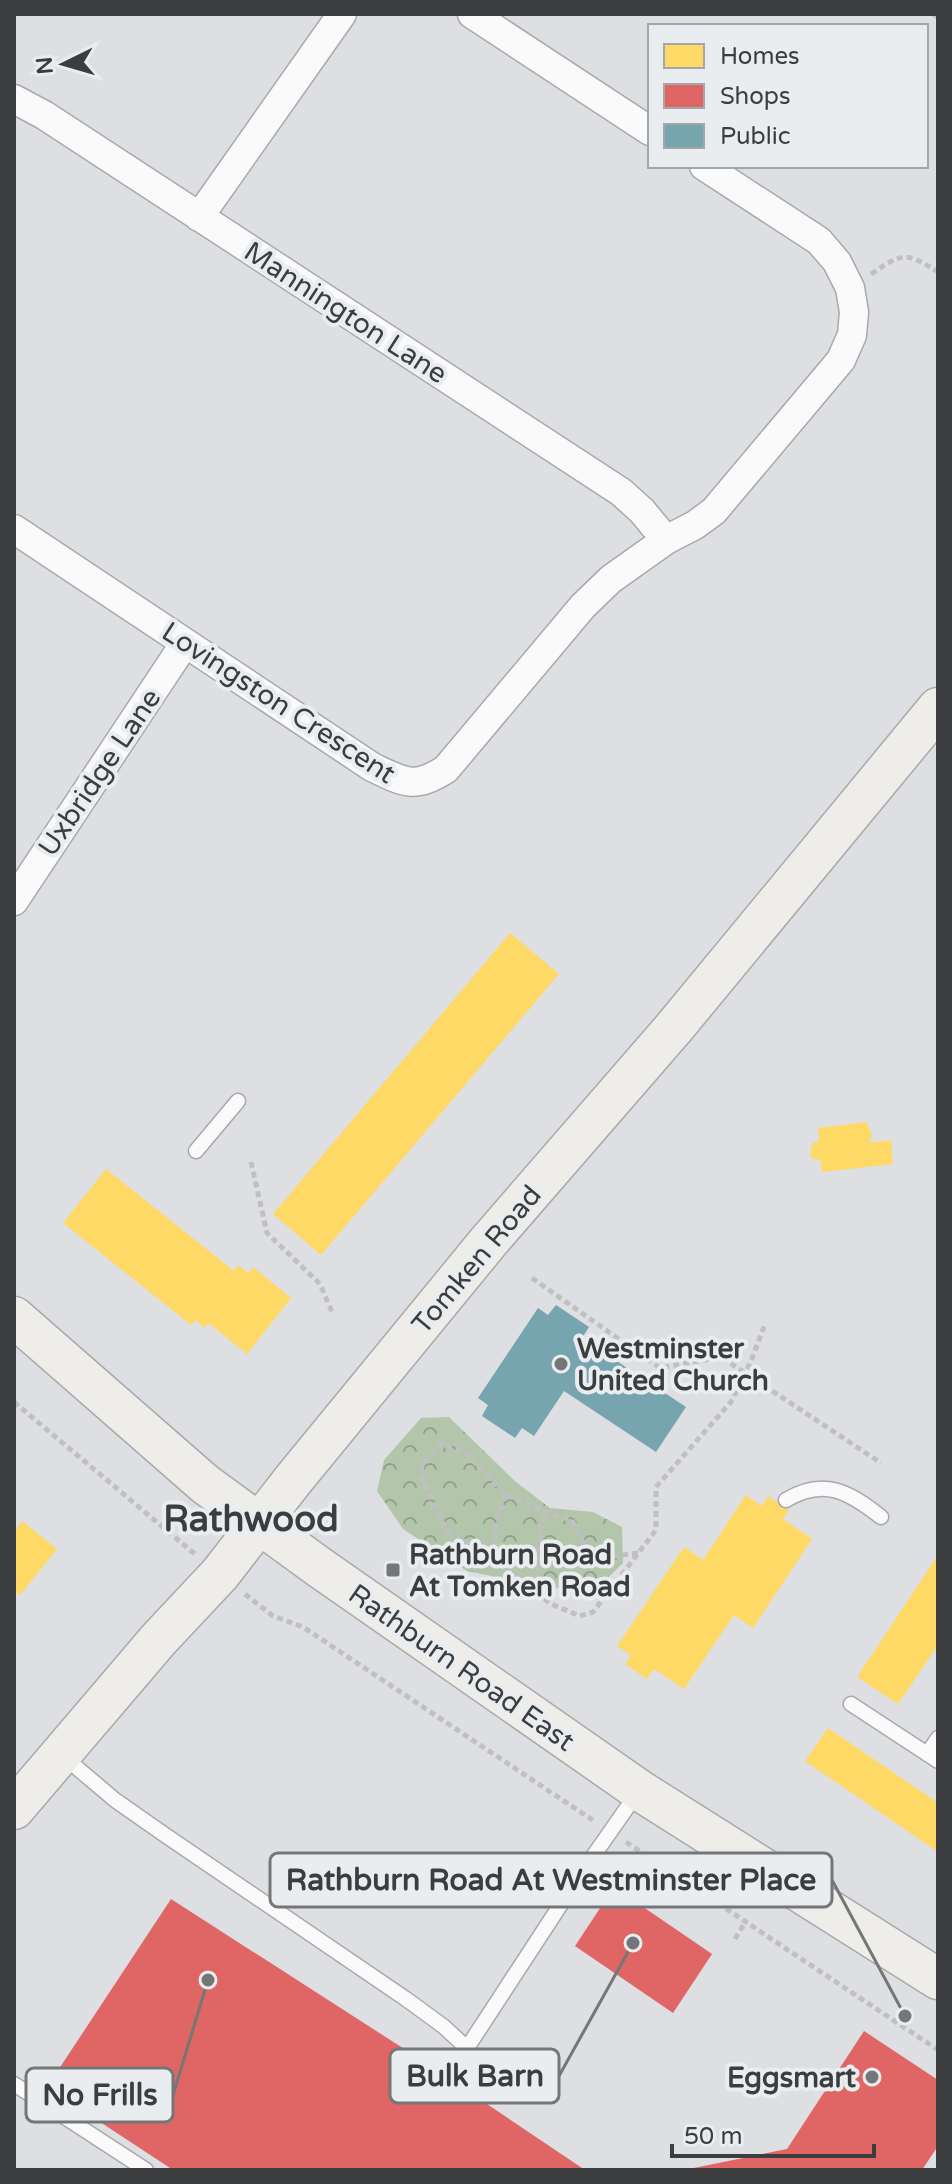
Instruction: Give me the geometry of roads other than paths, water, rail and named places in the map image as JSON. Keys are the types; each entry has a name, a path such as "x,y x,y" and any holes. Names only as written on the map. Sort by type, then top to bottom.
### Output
{"street":[{"path":"199,217 342,14"},
{"path":"472,14 648,130"},
{"name":"Mannington Lane","path":"14,99 44,115 621,492 666,540"},
{"name":"Lovingston Crescent","path":"14,529 372,767 408,784 427,781 446,769 583,606 611,579 714,511 841,360 852,335 854,312 850,288 837,262 819,241 707,168"},
{"name":"Uxbridge Lane","path":"14,901 185,643"},
{"name":"Tomken Road","path":"14,1809 159,1639 220,1574 489,1241 673,1029 938,708"},
{"name":"Rathburn Road East","path":"14,1317 205,1484 259,1524 639,1790 938,1979"}],"lane":[{"path":"196,1151 238,1101"},
{"path":"786,1500 803,1490 820,1487 862,1502 881,1517"},
{"path":"851,1704 933,1757 938,1738"},
{"path":"60,1753 115,1800 406,1999 467,2048 639,1790"},
{"path":"14,2084 146,2170"}],"place":[{"name":"Westminster United Church","path":"561,1364"},
{"name":"Rathburn Road At Tomken Road","path":"393,1570"},
{"name":"Bulk Barn","path":"633,1943"},
{"name":"No Frills","path":"208,1980"},
{"name":"Rathburn Road At Westminster Place","path":"905,2016"},
{"name":"Eggsmart","path":"872,2077"}],"district":[{"name":"Rathwood","path":"251,1518"}]}
